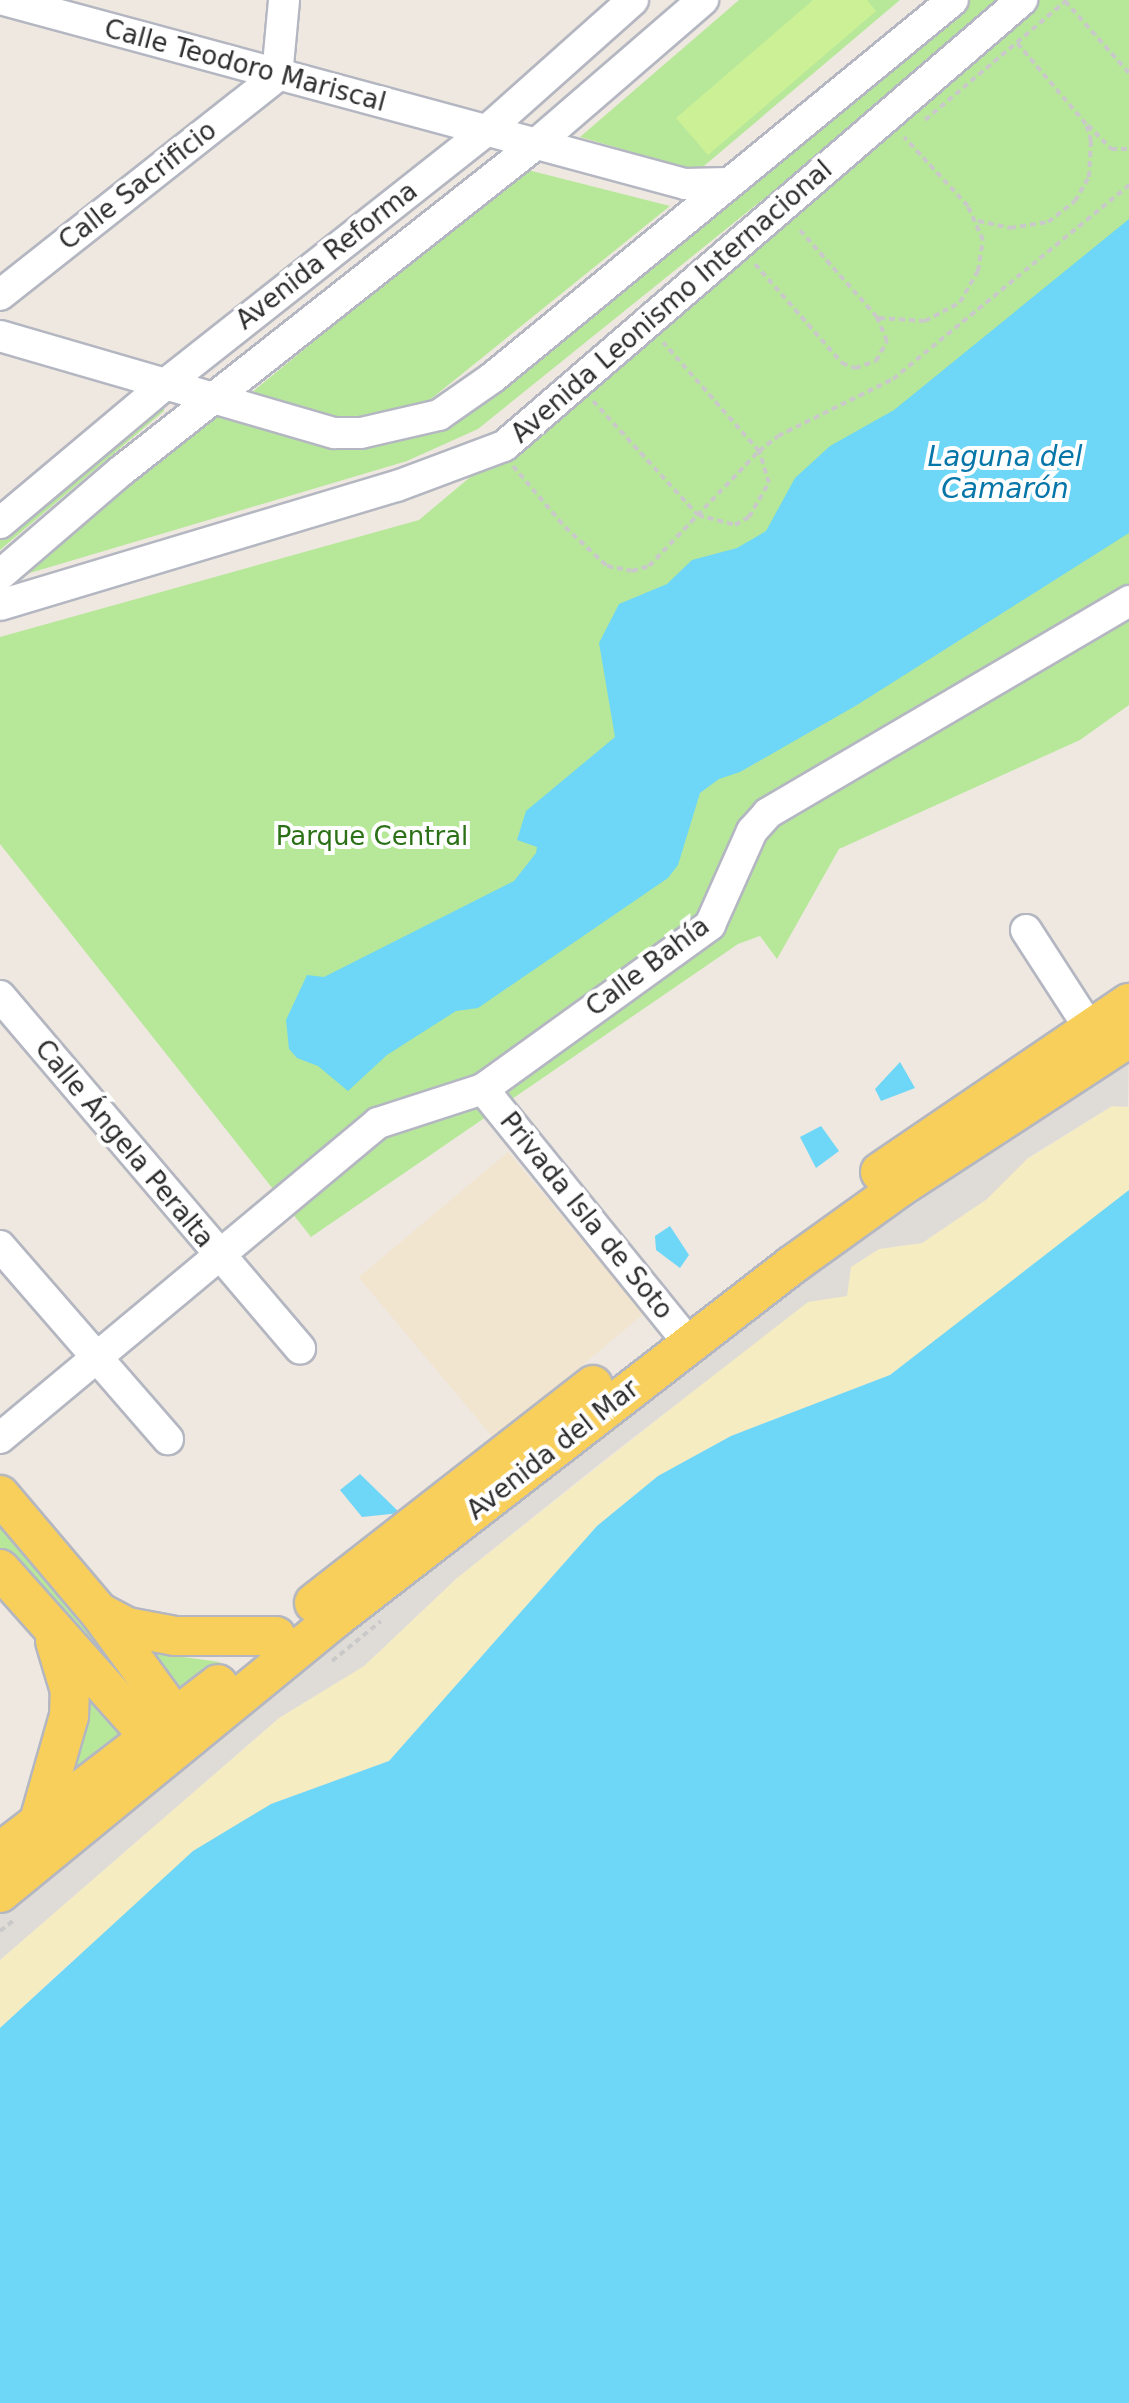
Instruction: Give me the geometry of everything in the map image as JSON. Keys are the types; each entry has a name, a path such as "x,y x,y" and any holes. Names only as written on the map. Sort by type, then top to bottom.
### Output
{"main road":[{"name":"Avenida del Mar","path":"0,1893 171,1738 276,1636 681,1333 899,1188 1109,1041 1129,1003"},
{"name":"Avenida del Mar","path":"0,1852 39,1821 171,1738 336,1618 681,1333"},
{"path":"0,1495 99,1612 171,1738"},
{"path":"0,1569 52,1631 171,1738"},
{"path":"99,1612 127,1627 175,1636 276,1636"},
{"path":"39,1821 69,1716 70,1691 52,1631"}],"street":[{"path":"277,76 284,0"},
{"name":"Avenida Reforma","path":"0,523 14,502 486,131 633,0"},
{"name":"Avenida Reforma","path":"0,575 121,471 219,397 536,144 703,0"},
{"name":"Avenida Leonismo Internacional","path":"219,397 347,434 439,415 492,378 953,0"},
{"name":"Avenida Leonismo Internacional","path":"0,605 397,486 504,446 1022,0"},
{"name":"Calle Teodoro Mariscal","path":"18,2 277,76 486,131"},
{"name":"Calle Sacrificio","path":"0,295 277,76"},
{"path":"486,131 685,184 729,183"},
{"path":"0,336 219,397"},
{"name":"Calle Bahía","path":"0,1438 378,1123 483,1089 710,925 752,831 768,813 1129,601"},
{"path":"1026,930 1109,1041"},
{"name":"Calle Ángela Peralta","path":"0,996 300,1349"},
{"name":"Privada Isla de Soto","path":"483,1089 681,1333"},
{"path":"0,1246 94,1360 168,1439"}],"path":[{"path":"1065,1 1129,73"},
{"path":"1016,42 1111,149 1129,149"},
{"path":"978,221 1010,228 1048,222 1075,201 1089,177 1091,141 1086,124"},
{"path":"877,317 925,321 960,302 978,271 983,240 978,221 904,137"},
{"path":"504,446 514,468 607,566 632,571 649,566 759,451 778,436 893,379 1129,185"},
{"path":"755,264 830,352 855,368 876,361 887,341 877,317 798,228"},
{"path":"593,401 698,515 735,525 749,517 769,483 759,451 663,342"}],"shaded area":[{"path":"1129,1047 1128,1107 1112,1106 1028,1158 987,1199 922,1243 879,1249 851,1267 847,1296 808,1302 602,1462 457,1578 364,1666 279,1718 0,1960 0,1909 882,1214 902,1213 940,1187 947,1171"},
{"path":"508,1152 644,1314 494,1439 359,1277"}],"green space":[{"path":"739,0 900,0 698,171 580,137"},
{"path":"813,0 867,0 876,11 708,155 676,118"},
{"path":"961,0 996,0 787,180 478,429 407,461 13,578 227,409 349,444 453,418"},
{"name":"Parque Central","path":"1039,0 1129,0 1129,705 1080,740 839,849 777,959 760,936 738,944 311,1237 0,844 0,637 419,520"},
{"path":"524,169 670,206 426,403 359,421 245,398"},
{"path":"164,402 164,411 0,550 0,530"},
{"path":"0,1523 150,1706 0,1554"},
{"path":"133,1650 220,1662 218,1670 169,1704"},
{"path":"82,1689 129,1734 72,1777"}],"sand":[{"path":"1112,1106 1129,1107 1129,1190 1118,1201 890,1375 731,1436 658,1476 597,1526 389,1761 271,1804 72,1961 0,2028 0,1960 279,1718 364,1666 457,1578 850,1267 879,1249 922,1243 987,1199 1015,1167"}],"water":[{"name":"Laguna del Camarón","path":"1129,219 1129,533 857,705 740,772 719,779 700,793 678,865 668,878 478,1008 456,1011 387,1055 348,1091 318,1066 297,1058 289,1049 286,1020 307,975 324,977 514,881 536,853 537,847 517,840 526,811 615,737 599,643 619,604 667,584 692,560 737,548 766,531 795,478 830,446 894,410"},
{"path":"900,1062 915,1088 881,1101 875,1089"},
{"path":"821,1126 839,1151 816,1168 800,1137"},
{"path":"1129,1190 1129,2403 0,2403 0,2028 193,1851 271,1804 389,1761 597,1526 658,1476 731,1436 890,1375"},
{"path":"670,1226 689,1255 680,1268 656,1250 655,1236"},
{"path":"360,1474 400,1513 362,1517 340,1490"}]}
